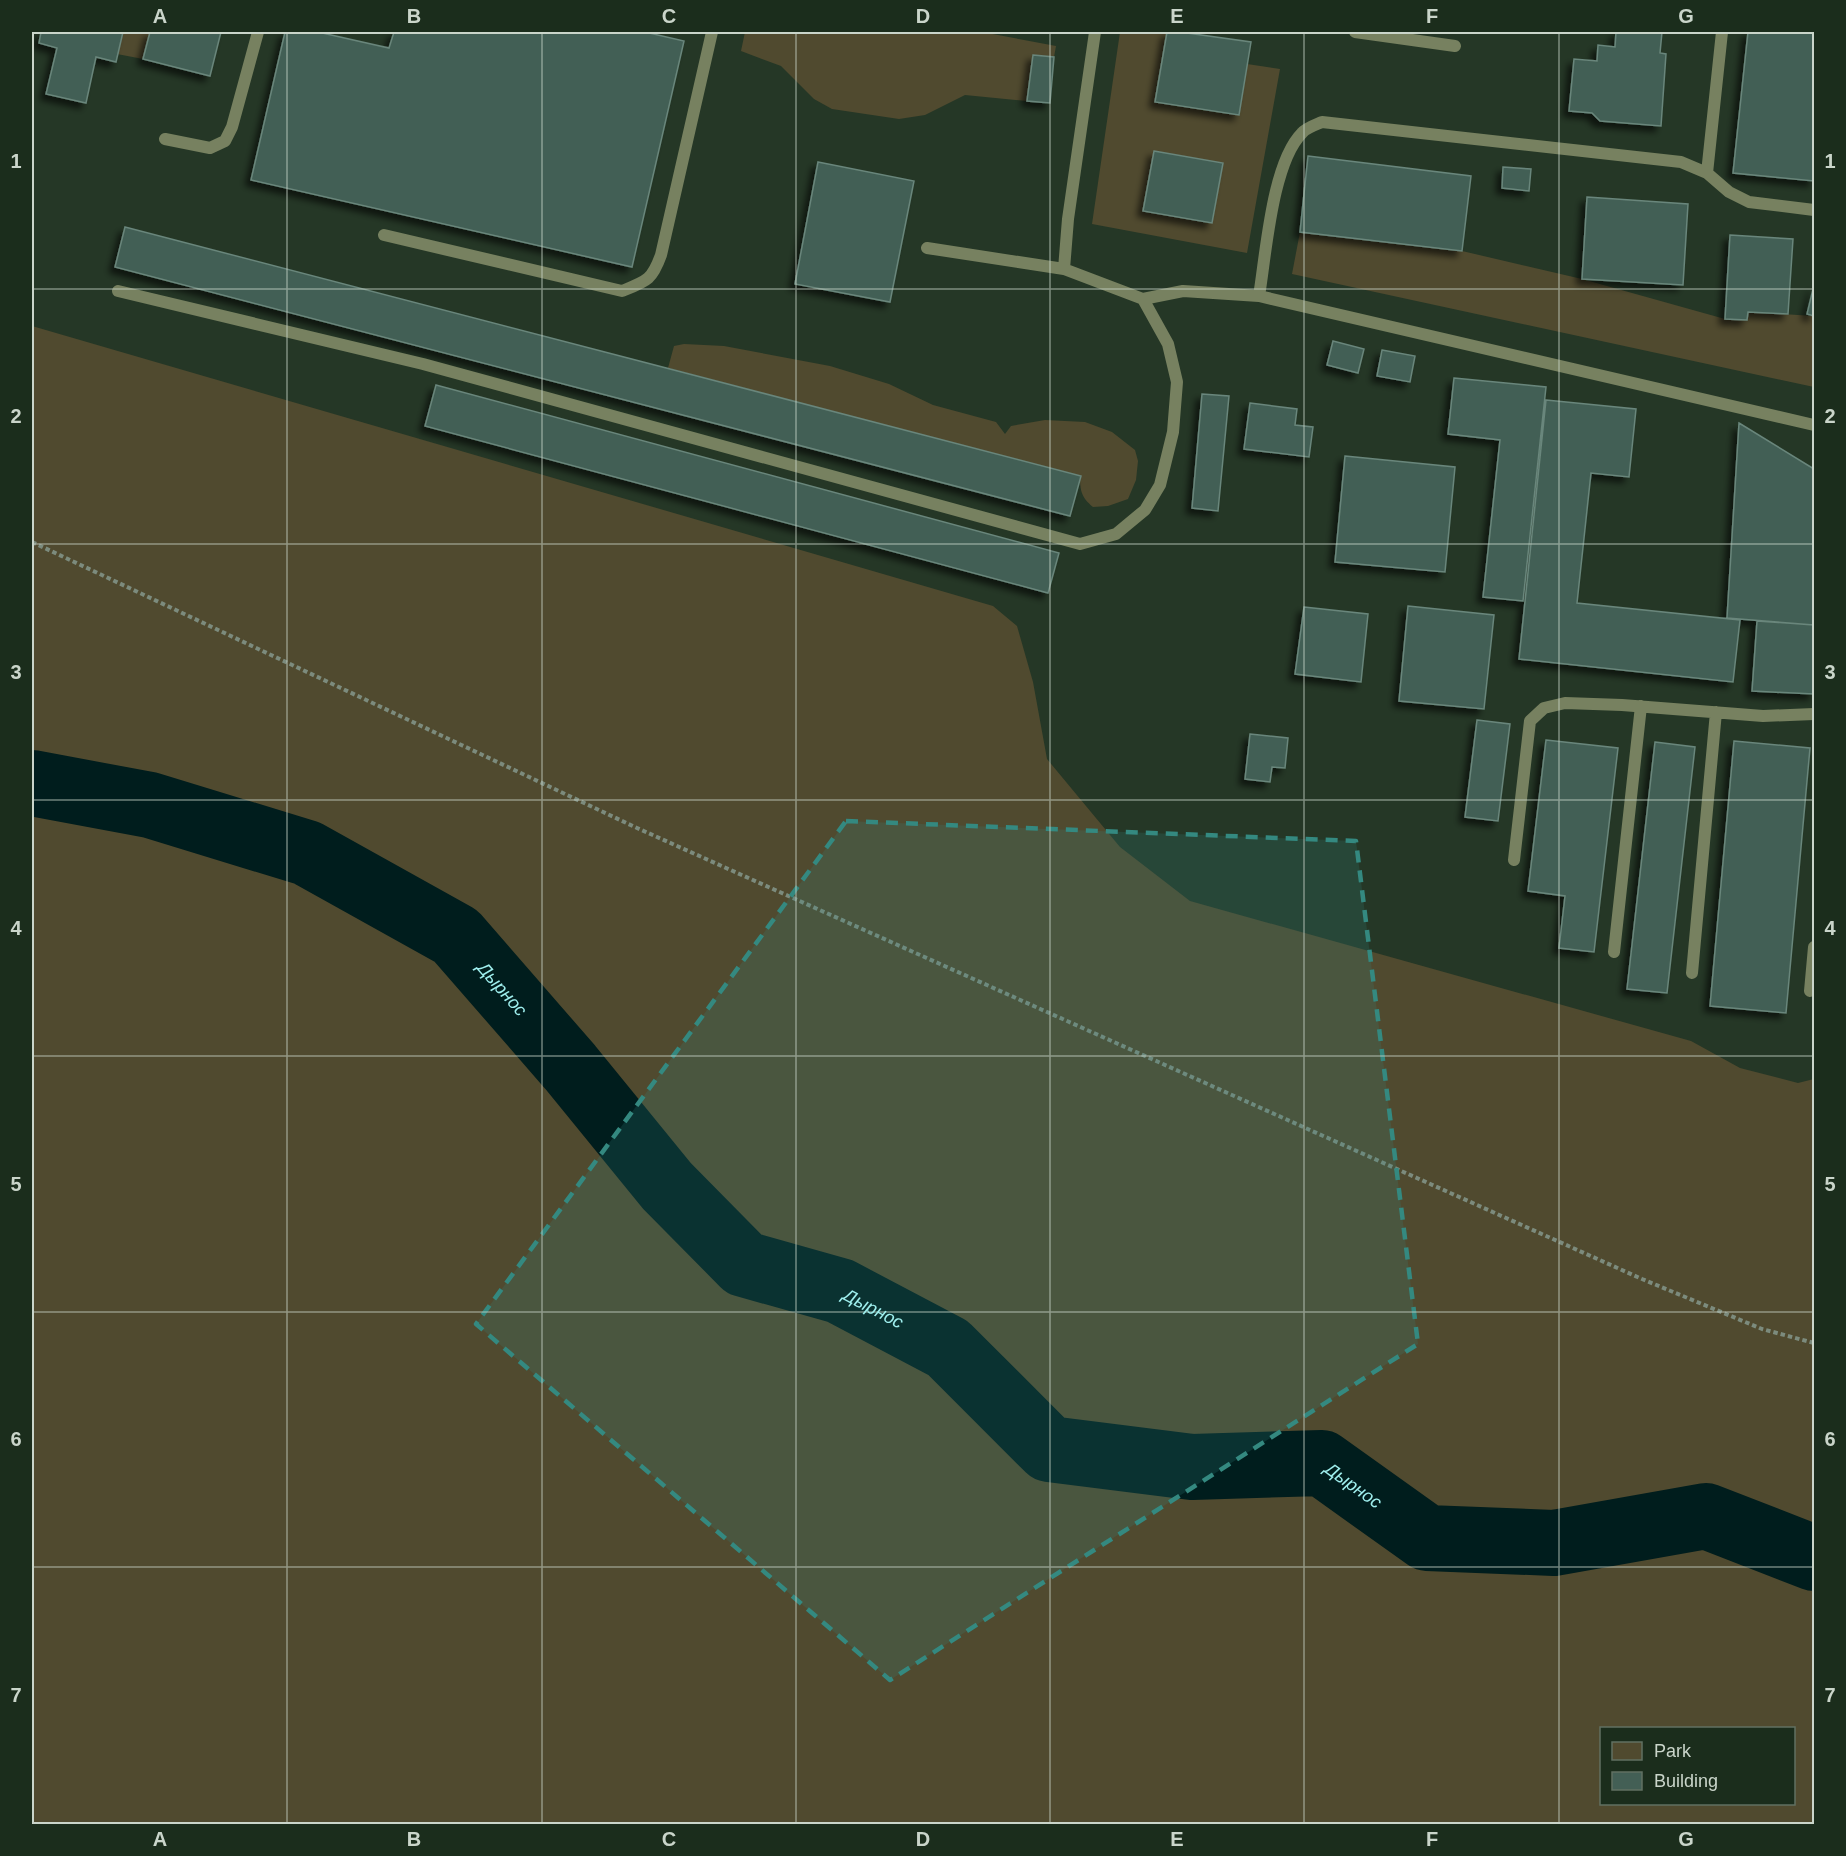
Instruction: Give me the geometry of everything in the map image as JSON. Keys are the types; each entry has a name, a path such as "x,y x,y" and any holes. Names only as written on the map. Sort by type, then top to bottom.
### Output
{"lane":[{"path":"165,139 210,148 225,141 232,127 258,32"},
{"path":"384,235 622,291 642,284 655,273 661,255 712,32"},
{"path":"1064,269 1068,219 1095,32"},
{"path":"1355,32 1455,46"},
{"path":"1707,173 1722,32"},
{"path":"1259,296 1276,193 1286,158 1302,132 1322,122 1681,162 1707,173 1729,192 1749,202 1815,210"},
{"path":"927,248 1064,269 1143,299 1183,291 1259,296 1815,425"},
{"path":"118,291 423,364 1080,544 1116,534 1145,510 1160,485 1173,432 1177,382 1168,344 1143,299"},
{"path":"1514,860 1530,721 1544,708 1565,703 1641,706 1763,716 1815,714"},
{"path":"1614,952 1641,706"},
{"path":"1692,973 1716,712"},
{"path":"1810,991 1815,947"}],"path":[{"path":"32,542 692,853 1642,1279 1762,1329 1815,1342"}],"highlighted area":[{"path":"846,821 1356,841 1418,1344 890,1680 476,1324"}],"green space":[{"path":"123,32 150,32 143,59 117,54"},
{"path":"745,32 982,32 1056,46 1054,57 1033,55 1027,101 965,95 925,115 899,119 832,109 814,99 781,66 741,51"},
{"path":"1120,32 1167,32 1156,102 1239,115 1247,64 1280,69 1247,253 1092,224","holes":["1154,151 1222,163 1211,223 1144,211"]},
{"path":"1300,232 1462,251 1582,279 1725,319 1747,320 1748,312 1814,316 1814,387 1292,274"},
{"path":"32,326 993,606 1017,626 1033,682 1047,759 1120,847 1190,901 1691,1041 1740,1068 1798,1083 1814,1079 1814,1824 32,1824"},
{"path":"684,344 724,346 830,366 889,384 933,405 996,422 1005,434 1011,426 1045,420 1085,422 1112,432 1135,450 1138,461 1136,480 1128,499 1108,506 1093,507 1082,493 1080,476 668,368 674,346"}],"building":[{"path":"41,32 123,32 116,62 96,57 86,103 46,94 57,48 39,43"},
{"path":"150,32 221,32 210,76 143,59"},
{"path":"285,32 318,32 389,48 394,32 645,32 684,41 632,267 251,180"},
{"path":"1167,32 1251,42 1239,115 1155,102"},
{"path":"1616,32 1662,32 1660,53 1666,54 1661,126 1600,121 1592,113 1569,111 1574,59 1597,61 1598,45 1615,47"},
{"path":"1748,32 1814,32 1814,181 1733,173"},
{"path":"1033,55 1054,57 1050,103 1027,101"},
{"path":"1154,151 1223,163 1212,223 1143,211"},
{"path":"1308,156 1471,176 1462,251 1300,232"},
{"path":"818,162 914,181 890,302 795,284"},
{"path":"1503,167 1531,169 1529,191 1502,188"},
{"path":"1587,197 1688,204 1683,285 1582,279"},
{"path":"125,227 1081,476 1070,516 115,267"},
{"path":"1730,235 1793,239 1788,314 1748,312 1747,320 1725,319"},
{"path":"1814,285 1814,316 1807,314"},
{"path":"1333,341 1364,349 1358,373 1327,365"},
{"path":"1382,350 1415,356 1410,382 1377,376"},
{"path":"1454,378 1546,387 1523,601 1483,597 1500,440 1448,434"},
{"path":"436,385 1059,553 1048,593 425,426"},
{"path":"1202,394 1229,396 1218,511 1192,508"},
{"path":"1546,400 1636,409 1629,477 1591,473 1577,603 1740,620 1733,682 1519,659"},
{"path":"1250,403 1297,409 1295,425 1313,427 1309,457 1244,449"},
{"path":"1739,423 1814,469 1814,625 1727,618"},
{"path":"1345,456 1455,467 1445,572 1335,562"},
{"path":"1408,606 1494,615 1484,709 1399,701"},
{"path":"1304,607 1368,614 1361,682 1295,674"},
{"path":"1757,621 1814,625 1814,694 1752,691"},
{"path":"1477,720 1510,724 1498,821 1465,817"},
{"path":"1250,734 1288,738 1285,768 1272,767 1270,782 1245,779"},
{"path":"1546,740 1618,748 1594,952 1559,948 1565,896 1528,891"},
{"path":"1734,741 1810,748 1786,1013 1710,1006"},
{"path":"1655,742 1695,747 1667,993 1627,989"}],"waterway":[{"name":"Дырнос","path":"32,783 150,805 307,853 456,936 570,1067 667,1186 744,1264 840,1291 948,1348 1049,1449 1192,1467 1322,1463 1427,1538 1554,1543 1706,1516 1814,1558"}]}
